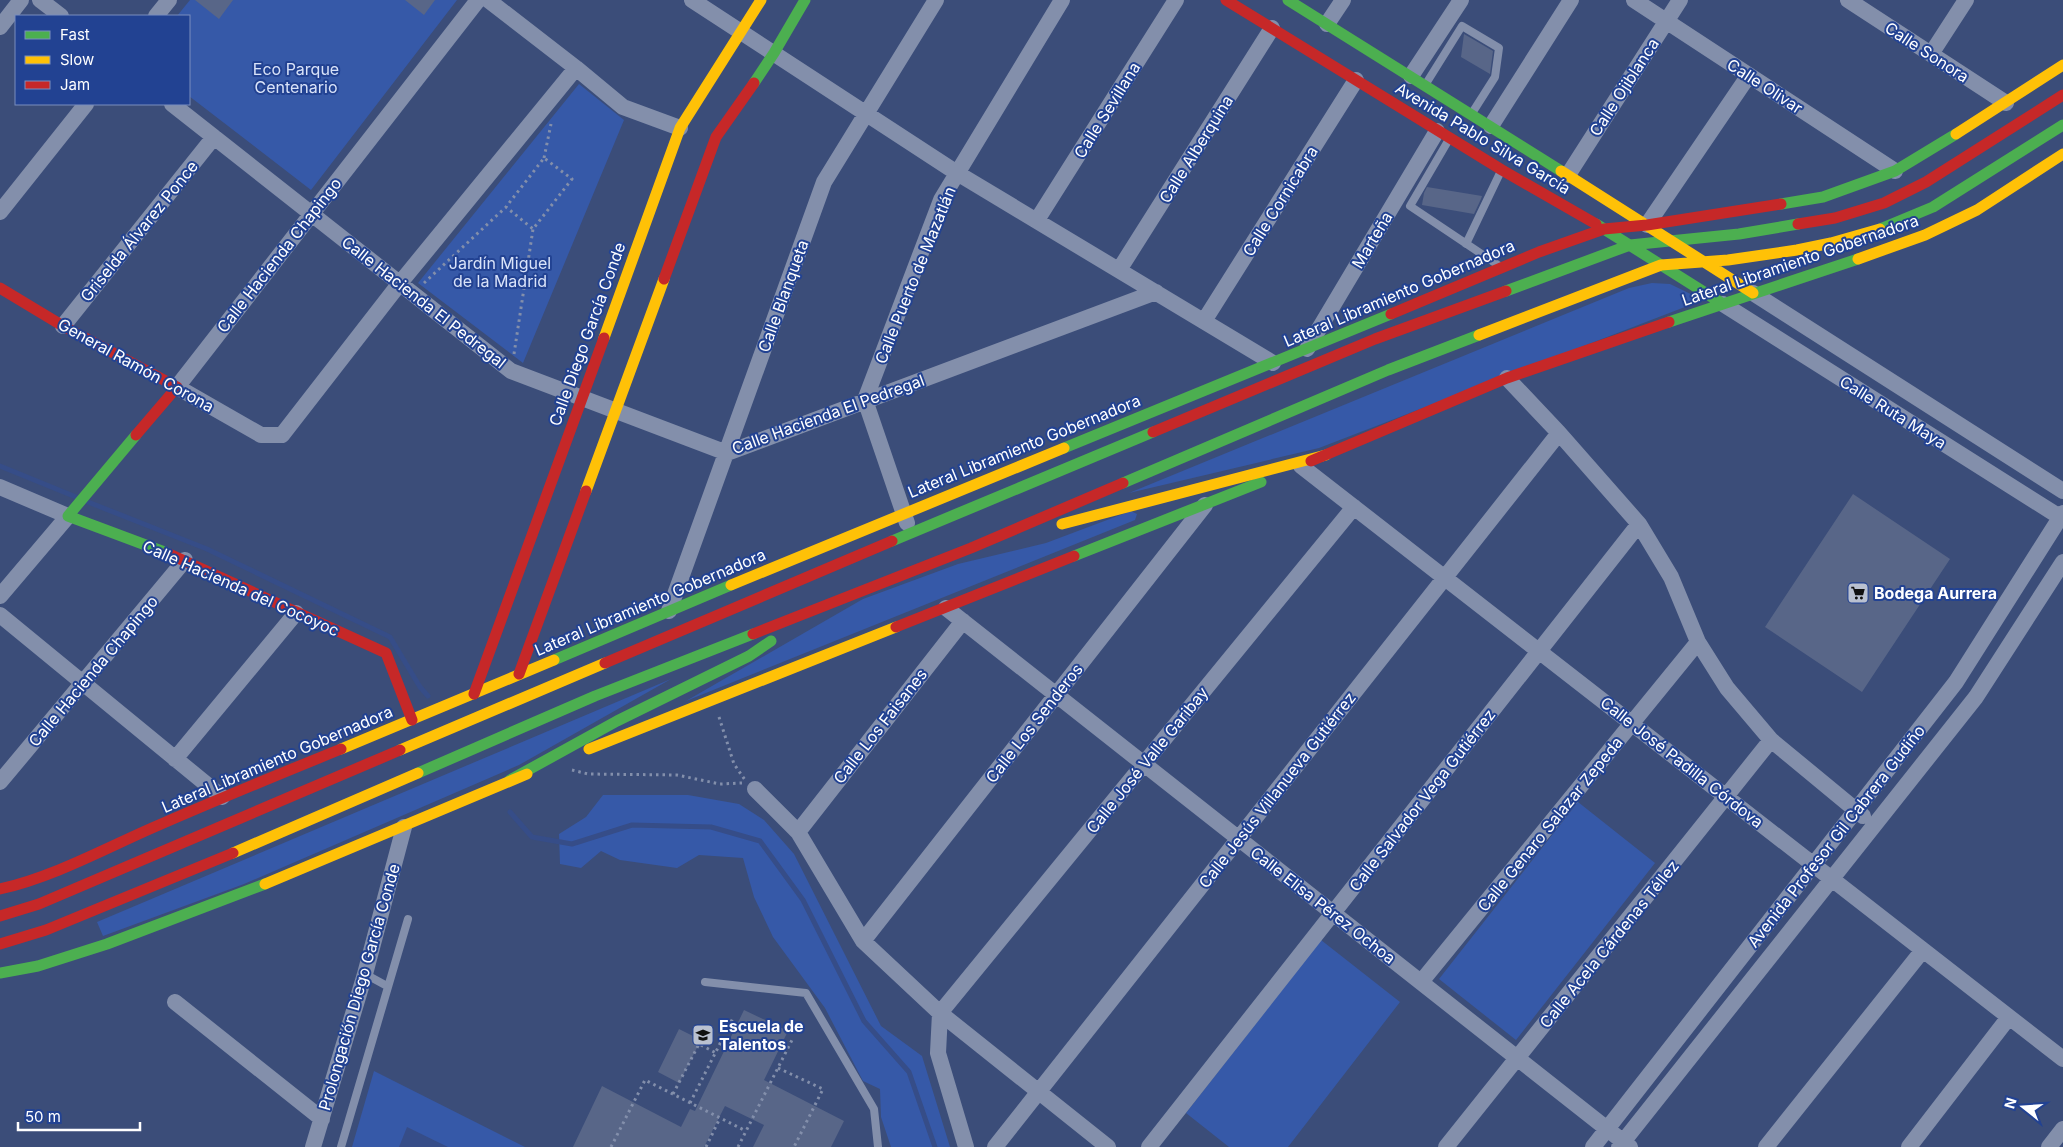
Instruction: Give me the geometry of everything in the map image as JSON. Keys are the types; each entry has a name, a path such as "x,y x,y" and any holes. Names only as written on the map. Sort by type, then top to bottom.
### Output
{"main road":[{"name":"Calle Diego García Conde","path":"474,694 680,128 761,0"},
{"path":"519,674 716,137 774,53 805,0"},
{"name":"Avenida Pablo Silva García","path":"1226,0 1724,304"},
{"name":"Avenida Pablo Silva García","path":"1288,0 1426,85 1753,293"},
{"name":"Lateral Libramiento Gobernadora","path":"0,889 18,885 61,869 222,797 412,720 903,513 1274,363 1539,252 1604,229 1647,225 1823,197 1895,171 2006,103 2063,65"},
{"path":"0,916 39,904 1375,339 1630,245 1739,234 1835,218 1884,203 1926,182 2063,95"},
{"path":"0,944 46,930 257,843 595,696 971,548 1388,370 1661,265 1704,262 1794,250 1862,235 1893,225 1928,210 2063,125"},
{"name":"Lateral Libramiento Gobernadora","path":"0,973 38,966 107,944 248,892 404,827 510,780 1205,505 1507,378 1753,293 1828,270 1925,235 1977,210 2063,154"},
{"name":"General Ramón Corona","path":"0,288 63,326 177,387"},
{"name":"Calle Hacienda Chapingo","path":"72,511 177,387"},
{"path":"971,548 1326,455"},
{"name":"Calle Hacienda del Cocoyoc","path":"72,511 185,560 386,654 412,720"},
{"path":"510,780 618,721 749,656 825,605"}],"street":[{"path":"0,27 21,0"},
{"path":"40,0 60,15"},
{"path":"157,15 169,0"},
{"name":"Calle Hacienda Chapingo","path":"177,387 478,0"},
{"path":"488,0 623,107 680,128"},
{"path":"692,0 957,173 1274,363"},
{"name":"Calle Blanqueta","path":"670,611 824,182 936,0"},
{"name":"Calle Puerto de Mazatlán","path":"865,400 941,200 1062,0"},
{"name":"Calle Sevillana","path":"1037,220 1176,0"},
{"path":"1327,24 1343,0"},
{"path":"1411,76 1461,0"},
{"path":"1490,126 1571,0"},
{"name":"Calle Olivar","path":"1634,0 1895,171"},
{"name":"Calle Ojiblanca","path":"1568,175 1680,0"},
{"name":"Calle Sonora","path":"1848,0 2006,103"},
{"path":"1931,54 1966,0"},
{"name":"Calle Alberquina","path":"1119,270 1272,28"},
{"path":"406,288 576,68"},
{"path":"1647,225 1749,75"},
{"name":"Calle Cornicabra","path":"1204,321 1356,80"},
{"path":"0,212 85,105"},
{"name":"Calle Hacienda El Pedregal","path":"173,105 511,371 727,452 1156,292"},
{"name":"Marteña","path":"1307,349 1443,134"},
{"name":"Griselda Álvarez Ponce","path":"63,326 214,137"},
{"name":"General Ramón Corona","path":"177,387 261,435 282,435 406,288"},
{"name":"Calle Ruta Maya","path":"1753,293 2063,491"},
{"name":"Calle Ruta Maya","path":"1724,304 2062,516"},
{"path":"1507,378 1559,433 1639,524 1671,577 1698,642 1727,688 1771,740 1874,826"},
{"path":"865,400 911,534"},
{"name":"Calle Jesús Villanueva Gutiérrez","path":"995,1147 1559,433"},
{"name":"Calle José Padilla Córdova","path":"1301,466 2063,1059"},
{"name":"Calle Hacienda del Cocoyoc","path":"0,487 72,511"},
{"name":"Calle Los Senderos","path":"863,941 1205,505"},
{"name":"Calle José Valle Garibay","path":"940,1013 1354,507"},
{"path":"0,596 72,511"},
{"name":"Avenida Profesor Gil Cabrera Gudiño","path":"1593,1147 1956,682 2062,516"},
{"name":"Calle Salvador Vega Gutiérrez","path":"1149,1147 1639,524"},
{"name":"Calle Hacienda Chapingo","path":"0,782 185,560"},
{"name":"Avenida Profesor Gil Cabrera Gudiño","path":"1624,1145 1976,697 2063,562"},
{"name":"Calle Elisa Pérez Ochoa","path":"946,608 1607,1129 1624,1145"},
{"path":"175,759 296,613"},
{"path":"0,615 222,797"},
{"name":"Calle Los Faisanes","path":"798,832 963,621"},
{"name":"Calle Genaro Salazar Zepeda","path":"1421,982 1698,642"},
{"path":"1956,682 1976,697"},
{"name":"Calle Acela Cárdenas Téllez","path":"1446,1147 1771,740"},
{"path":"750,786 798,832 863,941 940,1013 1108,1147"},
{"name":"Prolongación Diego García Conde","path":"313,1147 365,974 404,827"},
{"path":"1766,1147 1922,950"},
{"path":"175,1002 322,1119"},
{"path":"940,1013 938,1053 966,1147"},
{"path":"1909,1147 2010,1017"},
{"path":"2049,1147 2063,1129"}],"lane":[{"path":"1426,85 1462,26 1500,48 1495,77 1472,114"},
{"path":"1443,134 1410,206 1502,267"},
{"path":"1466,244 1502,170"},
{"path":"341,1147 408,919"},
{"path":"365,974 387,986"},
{"path":"705,982 806,993 874,1109 878,1147"}],"path":[{"path":"406,288 506,207 544,158 572,179 533,229 511,371"},
{"path":"506,207 533,229"},
{"path":"714,698 734,764 750,786"},
{"path":"566,768 588,774 677,775 720,784 750,786"},
{"path":"690,1103 734,1016"},
{"path":"738,1147 793,1038"},
{"path":"673,1094 699,1044 716,1053"},
{"path":"778,1068 822,1089 794,1147"},
{"path":"611,1147 645,1080 746,1132"},
{"path":"706,1147 720,1118"}],"green space":[{"name":"Eco Parque Centenario","path":"190,0 457,0 311,190 190,97 190,15 178,15"},
{"name":"Jardín Miguel de la Madrid","path":"579,84 624,120 523,363 418,283"},
{"path":"1652,283 1670,284 1703,300 1319,448 1129,493 1629,288"},
{"path":"1131,511 1137,514 1135,520 686,701 863,599 958,564 1046,543"},
{"path":"671,679 519,765 244,884 103,936 97,922"},
{"path":"603,795 688,795 739,804 764,820 794,854 881,1026 922,1056 950,1147 891,1147 881,1117 880,1089 863,1081 825,1008 773,937 754,897 743,858 699,855 677,868 620,860 601,851 581,868 560,864 559,834 586,817"},
{"path":"1578,802 1655,863 1516,1040 1439,979"},
{"path":"1321,940 1400,1002 1288,1147 1229,1147 1186,1113"},
{"path":"374,1071 525,1147 352,1147"}],"shaded area":[{"path":"407,1127 448,1147 399,1147"}],"building":[{"path":"195,0 233,0 219,19"},
{"path":"405,0 435,0 424,15"},
{"path":"1464,34 1493,51 1490,74 1461,57"},
{"path":"1427,187 1482,196 1474,214 1422,205"},
{"name":"Bodega Aurrera","path":"1853,494 1950,559 1862,692 1765,627"},
{"path":"744,1010 788,1031 764,1080 844,1121 831,1147 753,1147 764,1125 725,1106 704,1147 573,1147 602,1086 681,1127 690,1109 695,1111"},
{"path":"679,1029 701,1040 679,1083 658,1072"}],"waterway":[{"path":"0,466 76,497"},
{"path":"88,502 207,549 390,637 420,687 428,696"},
{"path":"510,812 532,837 572,844 632,825 711,827 760,841 803,900 864,1021 909,1072 935,1147"}],"traffic: fast":[{"path":"754,83 805,0"},
{"path":"1288,0 1561,171"},
{"path":"1880,229 1933,207 2063,125"},
{"path":"1781,204 1823,197 1895,171 1956,134"},
{"path":"1596,224 1723,304"},
{"path":"1506,291 1630,245 1739,234 1798,224"},
{"path":"1669,322 1858,259"},
{"path":"1064,448 1391,314"},
{"path":"1123,483 1388,370 1479,335"},
{"path":"892,541 1153,432"},
{"path":"136,435 68,516 167,553"},
{"path":"1074,556 1261,482"},
{"path":"554,660 731,585"},
{"path":"418,773 595,696 753,634"},
{"path":"510,780 617,721 749,656 771,641"},
{"path":"0,973 38,966 107,944 265,884"}],"traffic: slow":[{"path":"604,338 680,128 761,0"},
{"path":"1956,134 2063,65"},
{"path":"1858,259 1925,235 1977,210 2063,154"},
{"path":"1561,171 1753,293"},
{"path":"1479,335 1661,265 1728,260 1797,250 1831,243 1880,229"},
{"path":"586,491 664,279"},
{"path":"731,585 1064,448"},
{"path":"1062,524 1326,455"},
{"path":"589,749 896,627"},
{"path":"341,749 554,660"},
{"path":"400,750 605,663"},
{"path":"233,853 418,773"},
{"path":"265,884 527,774"}],"traffic: jam":[{"path":"1226,0 1502,170 1596,224"},
{"path":"664,279 716,137 754,83"},
{"path":"1798,224 1835,218 1884,203 1926,182 2063,95"},
{"path":"1391,314 1539,252 1604,229 1647,225 1781,204"},
{"path":"0,288 63,326 177,387 136,435"},
{"path":"1153,432 1375,339 1506,291"},
{"path":"1311,461 1507,378 1669,322"},
{"path":"474,694 604,338"},
{"path":"753,634 971,548 1123,483"},
{"path":"519,674 586,491"},
{"path":"605,663 892,541"},
{"path":"167,553 386,653 412,720"},
{"path":"896,627 1074,556"},
{"path":"0,889 39,878 175,818 341,749"},
{"path":"0,916 39,904 400,750"},
{"path":"0,944 46,930 233,853"}],"place":[{"name":"Bodega Aurrera","path":"1858,593"},
{"name":"Escuela de Talentos","path":"703,1035"}]}
